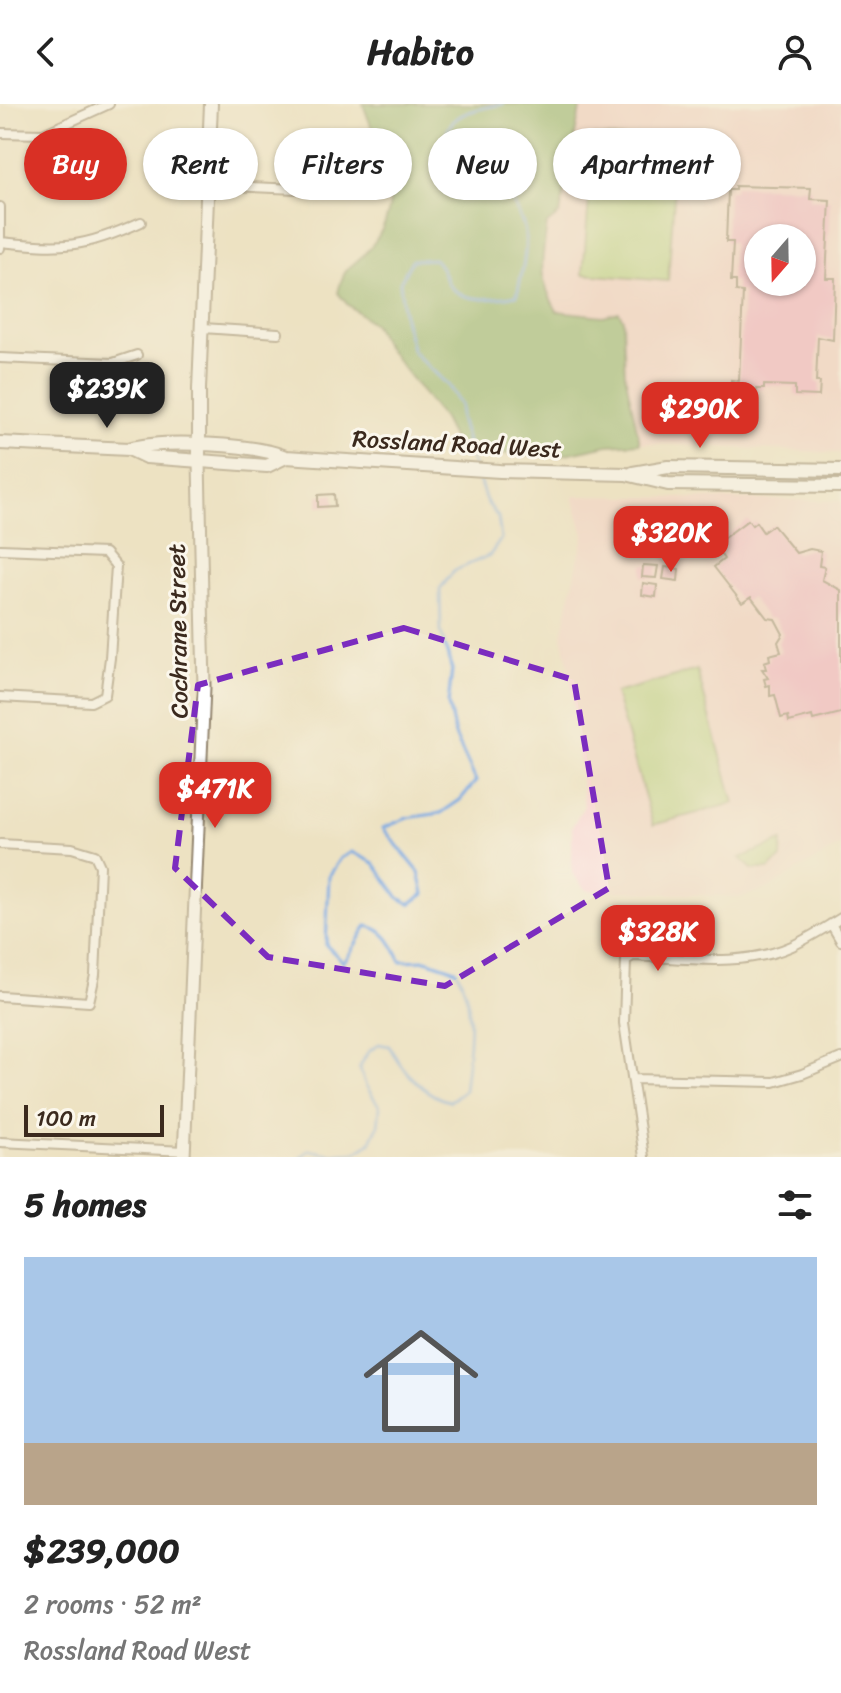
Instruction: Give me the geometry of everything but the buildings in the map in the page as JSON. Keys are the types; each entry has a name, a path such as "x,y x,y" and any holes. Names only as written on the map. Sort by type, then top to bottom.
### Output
{"main road":[{"name":"Cochrane Street","path":"210,128 211,104"},
{"name":"Cochrane Street","path":"199,461 207,200"},
{"name":"Rossland Road West","path":"0,443 129,449 146,444 198,446 268,450 286,457 500,471 626,474 668,467 841,470"},
{"name":"Rossland Road West","path":"129,449 146,457 267,466 286,457"},
{"name":"Rossland Road West","path":"626,474 668,484 841,486"}],"street":[{"path":"0,133 43,134 109,104"},
{"path":"0,207 1,245 67,247 106,238 141,222"},
{"path":"203,328 278,333"},
{"path":"0,358 113,363 137,355"},
{"name":"Cochrane Street","path":"185,1154 204,687 199,461"},
{"path":"0,549 105,553 116,566 105,695 91,702 0,697"},
{"path":"0,844 72,848 95,855 100,866 95,975 89,1002 0,996"},
{"path":"644,1157 624,1023 626,960 633,956 737,960 764,955 791,946 841,918"},
{"path":"831,924 841,941"},
{"path":"633,1079 774,1082 841,1058"},
{"path":"0,1142 185,1154"}],"highlighted area":[{"path":"404,628 574,680 609,888 445,986 268,957 175,868 198,685"}],"shaded area":[{"path":"581,104 841,104 841,453 640,443 625,374 623,318 619,313 603,316 557,311 541,274 547,223 560,214 563,200 741,200 741,128 576,128"},
{"path":"573,496 841,501 841,845 767,889 740,897 586,890 572,873 572,827 584,806 571,679 562,635 584,535"}],"green space":[{"path":"363,104 581,104 576,128 553,128 553,200 563,200 560,214 547,224 543,277 557,311 603,316 619,312 623,319 625,374 640,443 608,445 552,457 459,451 443,419 385,345 374,325 338,293 346,271 369,249 382,230 389,200 412,200 412,128 372,128"},
{"path":"589,200 674,200 668,281 583,274"},
{"path":"697,670 734,803 653,825 615,693"},
{"path":"782,841 781,858 769,869 752,869 740,858"}],"waterway":[{"path":"474,467 460,418 461,405 448,385 413,352 404,318 400,282 412,260 434,259 450,286 464,296 491,299 517,295 526,238 518,213 500,186 460,163 447,140 448,131 458,117 503,104"},
{"path":"301,1157 309,1150 330,1154 356,1152 370,1143 378,1126 380,1107 359,1068 368,1052 379,1044 389,1046 407,1072 431,1094 450,1101 464,1091 470,1029 467,999 456,970 426,960 401,961 384,934 367,926 343,962 326,945 329,876 341,858 352,852 374,863 399,898 410,904 424,894 419,872 383,828 407,818 441,813 460,800 476,781 455,735 448,704 452,670 441,632 440,589 454,571 490,555 501,539 498,517 486,501 477,474"}]}
